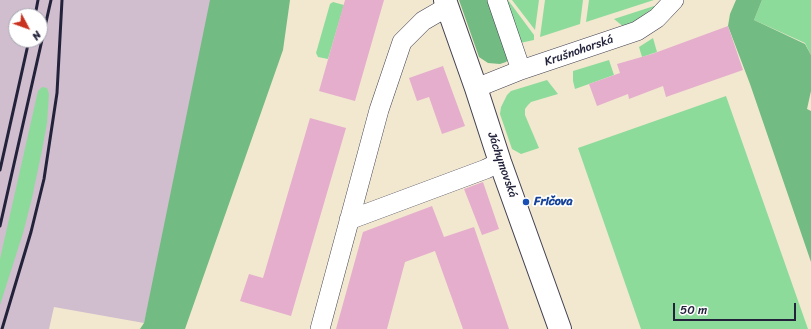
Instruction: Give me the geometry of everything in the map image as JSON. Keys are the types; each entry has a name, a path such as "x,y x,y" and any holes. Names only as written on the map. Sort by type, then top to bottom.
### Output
{"street":[{"path":"498,0 522,70"},
{"name":"Krušnohorská","path":"476,88 522,70 637,31 657,18 674,0"},
{"path":"320,329 379,110 402,42 446,3"},
{"name":"Jáchymovská","path":"446,3 500,162 560,329"},
{"path":"349,220 486,169 500,162"}],"shaded area":[{"path":"0,0 219,0 144,323 54,307 49,329 0,329"}],"green space":[{"path":"210,0 290,0 283,50 185,329 140,329 144,323"},
{"path":"459,0 489,0 508,60 506,62 500,64 488,63 479,57"},
{"path":"505,0 508,0 534,35 534,40 520,43"},
{"path":"512,0 539,0 535,30"},
{"path":"545,0 583,0 580,24 540,37"},
{"path":"589,0 654,0 586,22"},
{"path":"736,0 762,0 754,20 805,44 811,55 811,91 807,109 811,111 811,262 750,84 728,26 730,14"},
{"path":"762,0 811,0 811,55 805,43 754,20"},
{"path":"333,2 344,5 328,59 318,57 316,53 330,4"},
{"path":"656,6 625,28 614,19"},
{"path":"653,38 657,52 642,57 639,47"},
{"path":"609,60 614,75 575,89 573,71"},
{"path":"547,80 558,94 531,102 525,109 525,115 539,148 521,154 512,149 500,114 501,107 507,95 511,91"},
{"path":"42,87 47,88 49,94 47,123 42,150 23,233 0,305 0,259 38,91"},
{"path":"726,96 808,329 641,329 578,148"}],"building":[{"path":"345,0 384,0 355,101 319,91"},
{"path":"728,26 743,70 666,97 663,86 629,99 628,94 597,106 589,84 620,73 617,64 652,54"},
{"path":"443,66 465,126 442,134 429,97 417,101 409,78"},
{"path":"310,118 346,128 291,316 240,301 249,274 263,278"},
{"path":"483,182 499,229 482,235 464,189"},
{"path":"432,206 444,237 474,227 509,329 463,329 435,251 405,262 387,329 336,329 363,232"}],"railway":[{"path":"36,8 38,0"},
{"path":"0,226 51,0"},
{"path":"2,329 31,232 44,179 57,93 62,0"},
{"path":"0,170 27,48"}],"place":[{"name":"Fričova","path":"526,202"}]}
